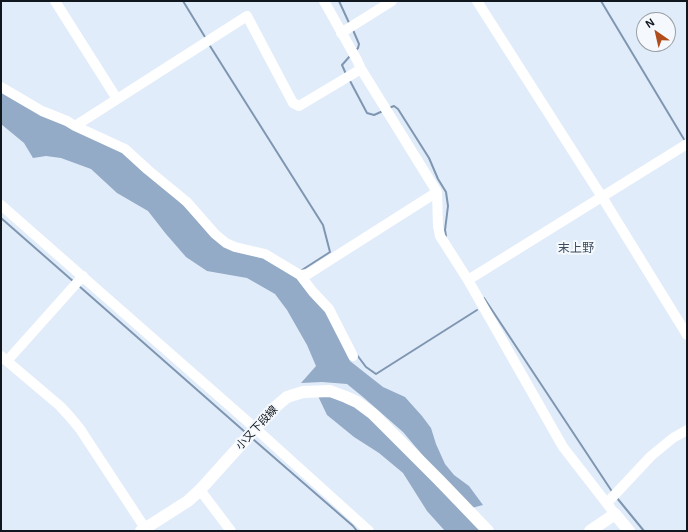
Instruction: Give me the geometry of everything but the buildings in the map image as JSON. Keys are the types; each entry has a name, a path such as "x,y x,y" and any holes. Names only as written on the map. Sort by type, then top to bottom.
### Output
{"main road":[{"name":"小又下段線","path":"143,530 188,501 200,490 255,428 273,409 287,398 303,392 330,391 357,402 372,414 488,531"},
{"path":"590,531 615,514 629,531"}],"street":[{"path":"55,1 117,99"},
{"path":"324,1 361,69 437,192 438,226 440,236 468,280 563,448 615,514"},
{"path":"341,33 392,1"},
{"path":"477,1 602,197 687,335"},
{"path":"75,126 247,16 293,103 299,106 361,69"},
{"path":"1,87 42,111 126,149 186,202 226,244 265,254 300,275 329,309 354,356"},
{"path":"468,280 687,144"},
{"path":"300,275 308,274 437,192"},
{"path":"1,205 255,428 369,531"},
{"path":"82,276 4,358 60,406 80,429 143,530"},
{"path":"607,503 651,456 673,438 687,430"},
{"path":"200,490 230,531"}],"shaded area":[{"path":"1,90 51,119 125,153 170,191 209,233 258,255 300,280 328,312 350,361 383,387 405,397 431,428 445,464 454,475 469,486 483,505 468,509 403,432 347,384 322,382 301,383 316,366 307,345 287,310 275,294 247,278 207,271 186,257 148,211 117,193 91,169 61,158 46,156 33,158 24,143 1,124"},
{"path":"333,395 347,401 368,415 481,531 445,531 427,511 403,473 379,453 354,437 327,415 318,396"}],"waterway":[{"path":"183,1 205,37"},
{"path":"339,1 350,25"},
{"path":"601,1 685,141"},
{"path":"353,30 359,44 356,50"},
{"path":"210,46 323,225 330,252 302,270"},
{"path":"346,74 342,65 350,56"},
{"path":"349,79 367,113 374,115 383,111"},
{"path":"389,108 394,106 398,109 429,158 438,179 446,192 448,206 445,230 446,236"},
{"path":"1,218 74,282"},
{"path":"79,286 245,432"},
{"path":"484,298 613,493"},
{"path":"357,355 366,367 376,374 477,310"},
{"path":"254,440 357,531"},
{"path":"617,498 644,531"}],"district":[{"name":"末上野","path":"576,249"}]}
